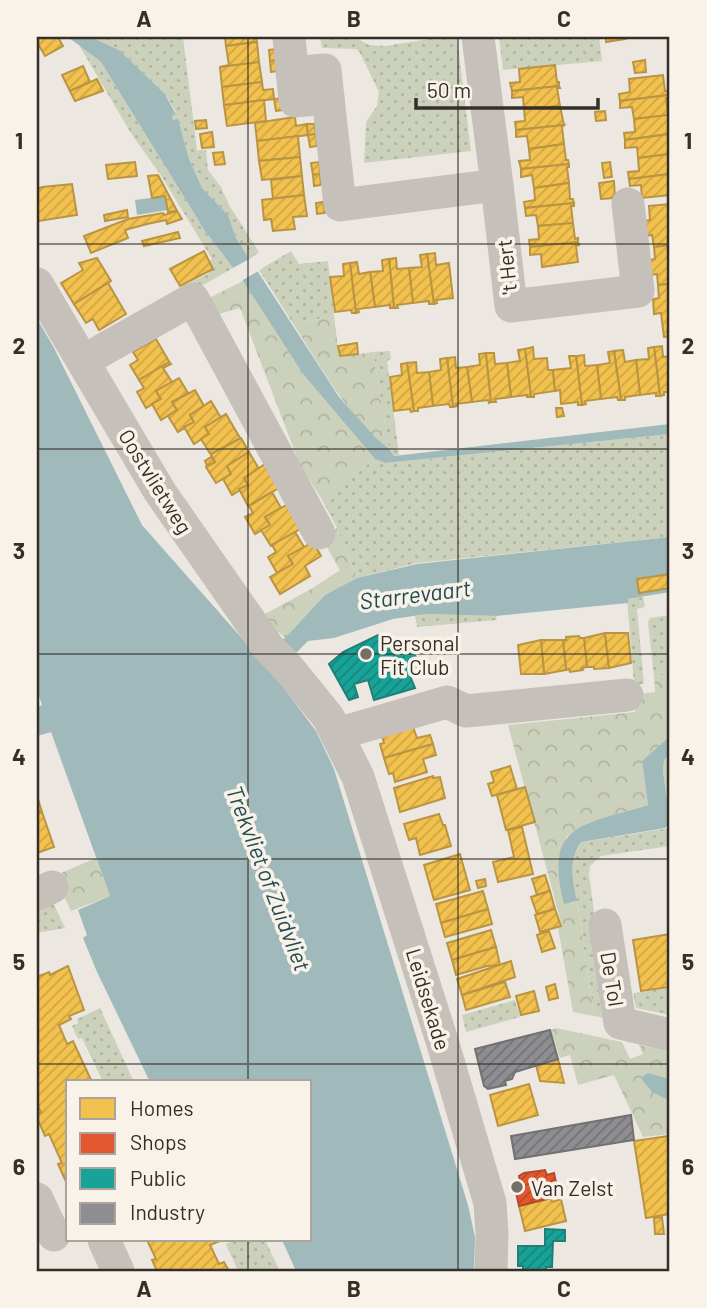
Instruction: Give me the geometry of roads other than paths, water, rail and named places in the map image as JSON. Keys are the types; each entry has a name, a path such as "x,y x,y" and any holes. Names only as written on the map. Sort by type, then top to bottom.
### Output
{"street":[{"path":"289,37 295,101 328,98 340,205 498,185"},
{"name":"'t Hert","path":"478,37 498,185 510,306 639,301 628,204"},
{"name":"Oostvlietweg","path":"37,284 160,492 279,658"},
{"path":"83,361 193,299 319,533"},
{"name":"Leidsekade","path":"279,658 328,717 358,777 443,1044 490,1203 491,1271"},
{"path":"337,734 447,702 467,711 627,695"},
{"name":"De Tol","path":"606,925 620,1023 670,1035"},
{"path":"37,1199 53,1237"},
{"path":"105,1242 118,1271"}],"water":[{"path":"68,37 91,37 119,50 164,93 176,114 172,115 173,120 178,119 189,159 202,188 228,215 236,238 339,397 394,456 670,424 670,434 385,463 375,459 303,374 243,281 205,231 101,62"},
{"path":"165,196 168,210 137,215 135,200"},
{"path":"37,319 142,525 261,660 325,595 357,578 417,564 670,537 670,592 628,599 628,603 496,616 427,614 393,619 334,638 308,641 274,675 316,731 334,769 468,1205 475,1237 474,1271 296,1271 283,1242 312,1242 312,1080 149,1080 83,938 87,935 78,910 110,896 51,732 37,736 37,707 42,705 37,690"},
{"path":"670,736 670,754 664,760 663,771 670,822 665,828 581,842 573,864 577,901 564,904 559,877 559,856 565,841 574,831 588,823 648,805 642,761"},
{"path":"648,1073 670,1079 670,1101 652,1092 641,1078"}],"place":[{"name":"Personal Fit Club","path":"366,654"},
{"name":"Van Zelst","path":"517,1187"}],"water label":[{"name":"Starrevaart","path":"415,594"},
{"name":"Trekvliet of Zuidvliet","path":"269,878"}]}
